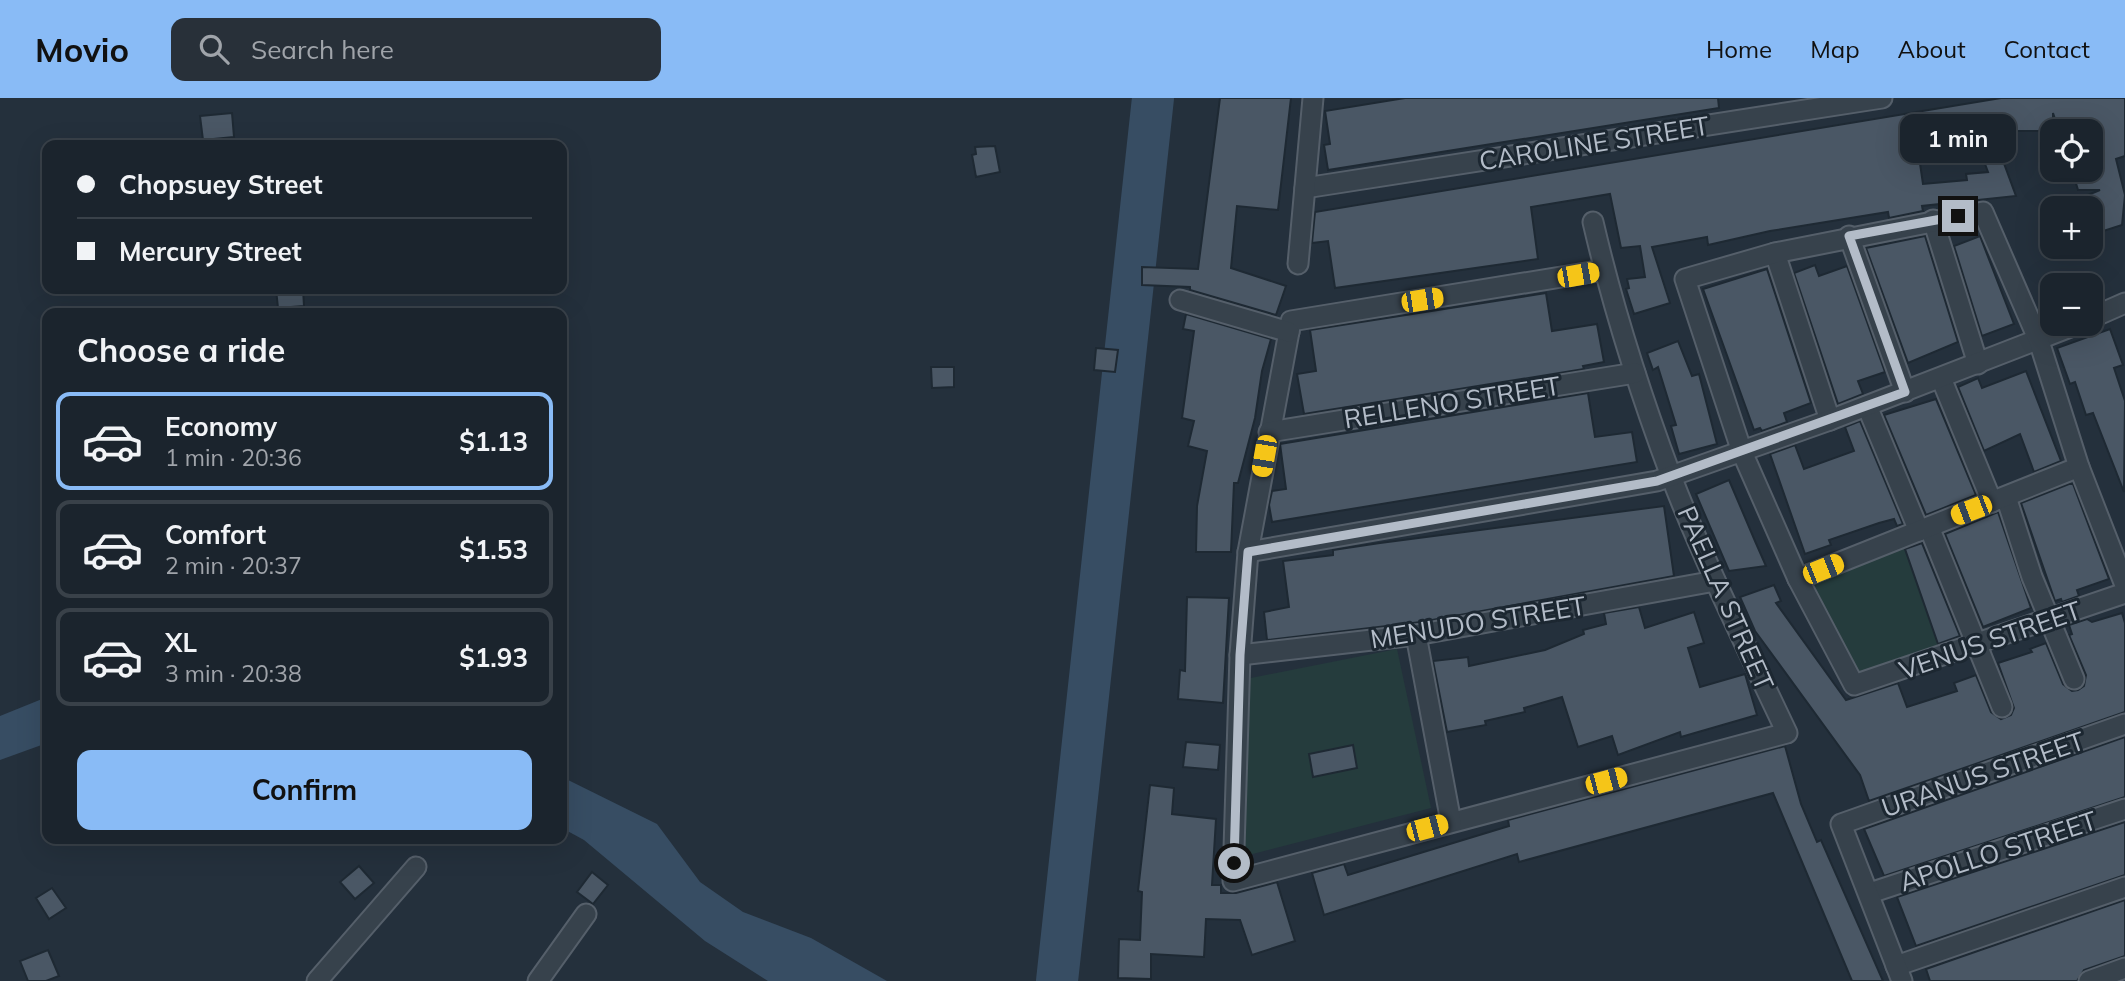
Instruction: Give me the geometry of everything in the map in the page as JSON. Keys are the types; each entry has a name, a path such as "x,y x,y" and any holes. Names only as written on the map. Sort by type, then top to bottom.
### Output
{"street":[{"path":"1298,264 1315,98"},
{"name":"CAROLINE STREET","path":"1305,188 1882,98"},
{"path":"2079,467 1798,579 1742,452 1685,279 1775,253 1849,236 1983,212 2039,341 2079,467 2125,585"},
{"path":"1933,220 1978,364"},
{"name":"PAELLA STREET","path":"1451,822 1787,733 1716,581 1671,476 1636,373 1592,222"},
{"path":"1849,236 1905,392"},
{"path":"1775,253 1830,420"},
{"path":"1180,300 1290,327 1604,270"},
{"path":"2103,313 2125,303"},
{"path":"1290,327 1248,552 1240,655 1233,881 1451,822 1416,635"},
{"path":"1248,552 1671,476 1830,420 2050,336"},
{"name":"RELLENO STREET","path":"1269,432 1636,373"},
{"path":"1941,378 1999,500 2074,679"},
{"path":"1867,406 2002,707"},
{"name":"VENUS STREET","path":"1798,579 1854,685 2125,593"},
{"name":"MENUDO STREET","path":"1240,655 1416,635 1716,581"},
{"name":"URANUS STREET","path":"1870,893 1841,824 2125,724"},
{"name":"APOLLO STREET","path":"1870,893 2125,809"},
{"path":"317,981 416,867"},
{"path":"1870,893 1899,973 2125,887"},
{"path":"538,981 586,914"},
{"path":"2088,981 2125,968"}],"green space":[{"path":"1902,542 1939,645 1860,675 1808,579"},
{"path":"1397,649 1431,808 1241,857 1246,679"}],"water":[{"path":"42,699 42,745 0,760 0,716"},
{"path":"567,779 657,824 700,882 743,912 811,938 887,981 768,981 705,941 584,840 567,831"}],"building":[{"path":"1220,98 1291,98 1278,210 1237,206 1231,268 1286,286 1276,315 1190,290 1190,287 1142,285 1142,267 1198,269"},
{"path":"1405,98 1718,98 1719,108 1328,170 1324,145 1330,144 1325,111"},
{"path":"2001,98 2125,98 2125,156 2116,159 2125,195 2122,225 2103,231 2103,196 2085,196 2100,190 2078,190 2076,182 2103,182 2103,119 2055,119 2053,113 2053,119 2040,119 2040,131 1992,131 2016,196 1922,206 1923,211 1889,218 1888,212 1770,231 1708,245 1707,237 1652,247 1670,303 1634,314 1626,289 1629,288 1627,279 1645,277 1640,246 1621,248 1610,194 1531,207 1538,259 1335,288 1328,241 1312,243 1315,212","holes":["1974,134 1988,172 1966,174 1967,180 1923,184 1917,143"]},
{"path":"232,113 234,137 203,140 200,116"},
{"path":"995,146 1000,172 976,177 972,155 976,154 975,147"},
{"path":"1925,236 1958,342 1908,363 1866,248"},
{"path":"1980,236 2014,324 1982,336 1954,246"},
{"path":"1815,265 1819,276 1847,266 1885,372 1858,381 1863,394 1838,404 1794,273"},
{"path":"1767,269 1811,403 1784,413 1787,422 1762,431 1760,428 1754,430 1703,289"},
{"path":"1546,293 1552,331 1597,324 1604,362 1583,366 1584,369 1304,414 1297,374 1316,371 1310,330"},
{"path":"277,294 303,294 304,306 278,308"},
{"path":"1186,314 1271,339 1262,371 1255,418 1238,483 1234,483 1231,552 1196,552 1197,506 1207,451 1188,446 1194,421 1182,418 1194,331 1183,329"},
{"path":"2110,329 2123,365 2114,368 2125,401 2124,492 2093,413 2086,415 2075,382 2070,384 2057,348 2090,336 2103,336 2103,332"},
{"path":"1678,341 1692,376 1699,374 1717,444 1679,454 1671,426 1676,425 1658,367 1653,370 1647,353"},
{"path":"1096,348 1118,350 1115,372 1094,370"},
{"path":"931,367 954,367 954,387 932,388"},
{"path":"2026,371 2061,461 2034,472 2020,434 1984,451 1958,387 1978,378 1982,388"},
{"path":"1588,393 1595,437 1632,432 1637,462 1272,522 1269,505 1272,491 1286,489 1280,444"},
{"path":"1936,399 1976,495 1926,515 1884,415"},
{"path":"1860,421 1903,524 1897,526 1894,519 1879,523 1829,540 1831,545 1805,554 1770,454 1795,445 1804,469 1854,451 1845,427"},
{"path":"1729,480 1766,566 1729,571 1696,494"},
{"path":"2073,484 2109,579 2077,590 2079,596 2062,602 2061,599 2055,601 2021,503"},
{"path":"1664,506 1674,576 1421,622 1267,640 1264,612 1289,607 1283,561 1333,555 1333,550 1380,543"},
{"path":"1998,512 2031,608 1983,627 1945,534"},
{"path":"1922,543 1960,636 1938,644 1905,549"},
{"path":"1774,585 1781,601 1776,603 1846,700 1898,683 1907,707 1957,691 1954,683 1976,675 1991,712 2001,719 2011,715 2014,708 1998,663 2032,652 2030,649 2046,643 2063,684 2072,691 2078,690 2084,686 2086,675 2069,635 2072,634 2069,625 2087,619 2092,622 2122,613 2125,623 2125,712 1869,801 1860,775 1755,631 1740,597"},
{"path":"1187,597 1229,598 1223,703 1178,699 1180,670 1185,671"},
{"path":"1639,607 1645,628 1694,612 1704,643 1688,648 1700,687 1745,674 1757,715 1681,737 1680,732 1618,755 1612,736 1578,747 1562,697 1524,708 1525,712 1485,721 1486,725 1447,732 1433,661 1468,657 1469,666 1545,650 1584,634 1583,630 1606,624 1604,613"},
{"path":"2125,737 2125,797 1884,876 1864,829"},
{"path":"1186,742 1220,745 1218,770 1183,767"},
{"path":"1353,745 1357,768 1313,777 1309,754"},
{"path":"1785,746 1801,804 1817,842 1821,840 1883,981 1852,981 1773,793 1519,862 1517,854 1324,915 1312,873 1344,864 1348,875 1509,826 1508,820"},
{"path":"1150,785 1174,788 1172,814 1216,819 1212,885 1221,885 1221,893 1236,893 1277,882 1295,941 1252,955 1240,920 1206,919 1204,957 1151,954 1151,979 1118,978 1119,939 1140,940 1142,892 1138,891"},
{"path":"2125,822 2125,875 1916,946 1897,897"},
{"path":"359,866 374,883 355,899 340,882"},
{"path":"592,872 608,885 593,904 577,892"},
{"path":"52,888 66,908 49,919 36,898"},
{"path":"2125,900 2125,956 2084,970 2077,981 1930,981 1926,969"},
{"path":"48,950 59,976 46,981 28,981 20,961"}],"waterway":[{"path":"1057,981 1153,98"}],"route":[{"path":"1234,863 1240,655 1248,552 1657,481 1905,392 1849,236 1958,216"}]}
